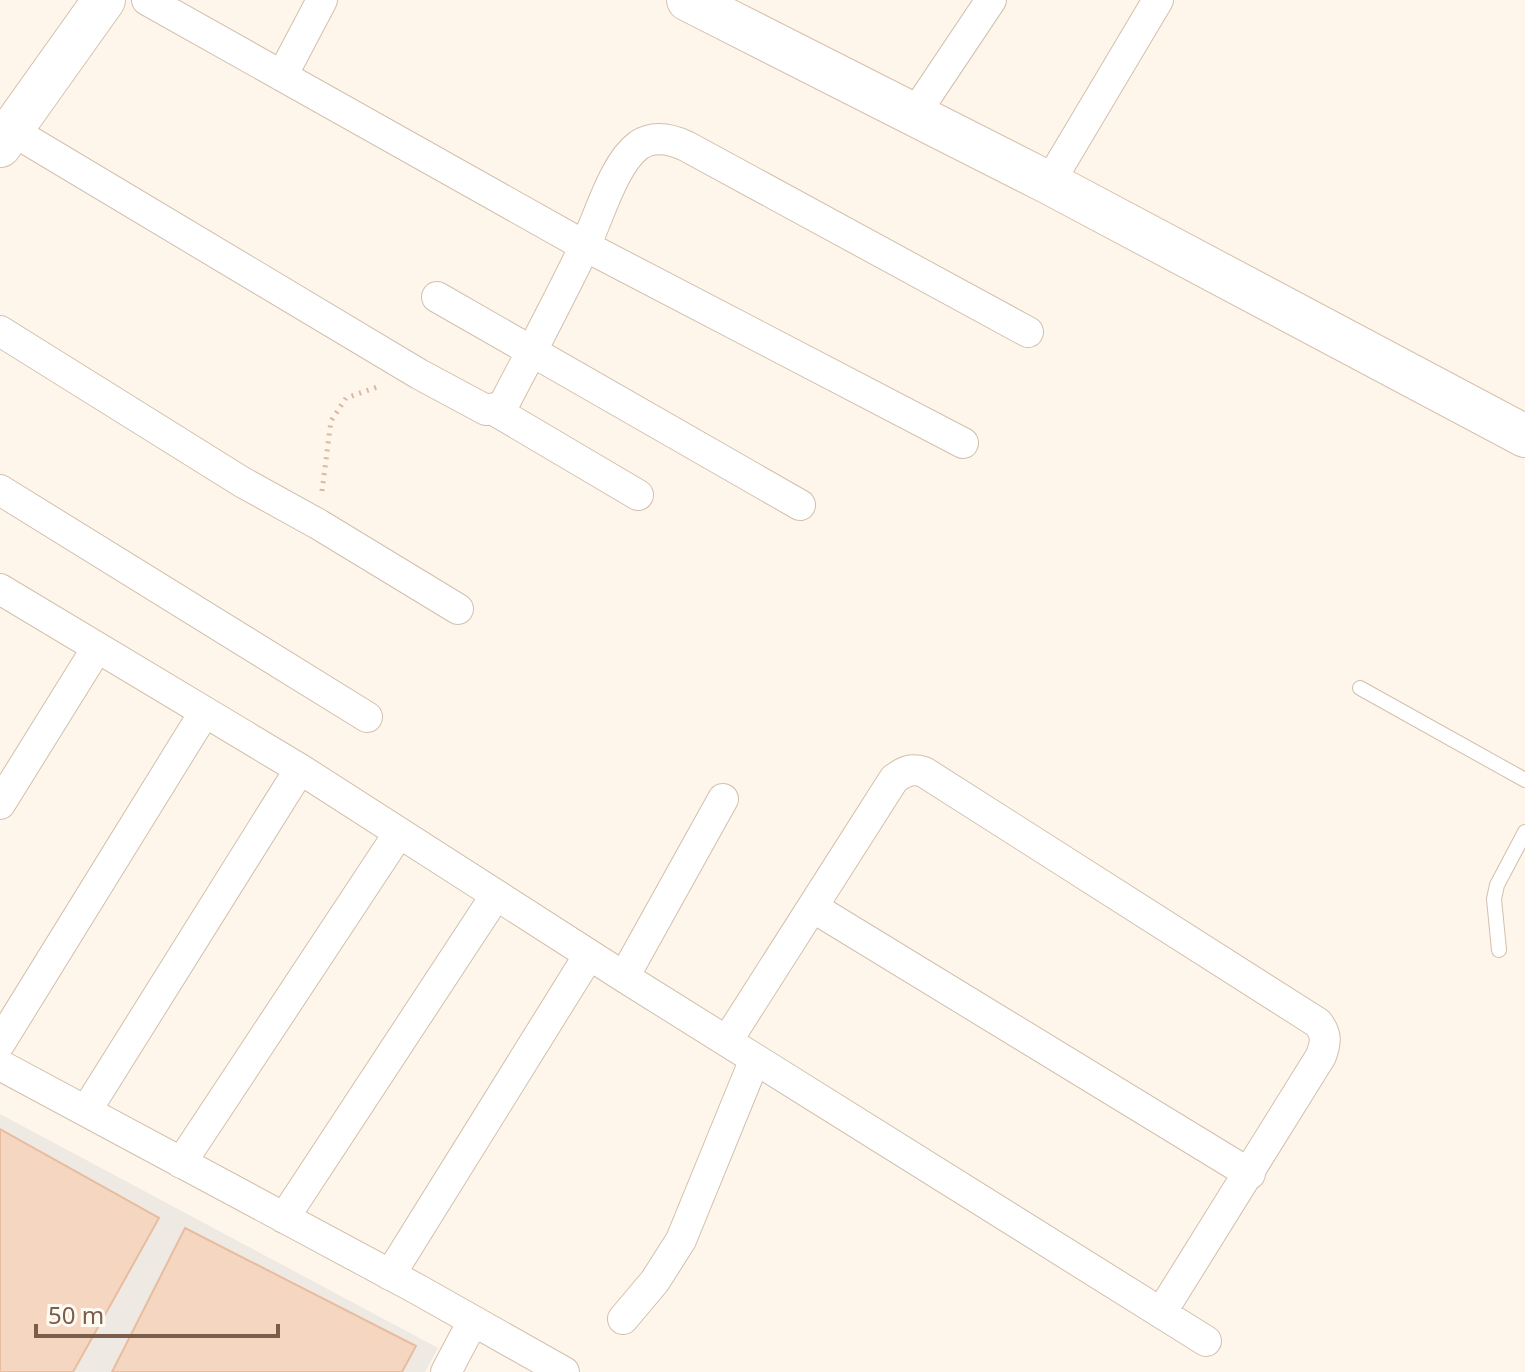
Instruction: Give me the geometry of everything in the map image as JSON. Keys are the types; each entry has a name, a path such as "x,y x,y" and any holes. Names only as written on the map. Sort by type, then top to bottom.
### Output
{"street":[{"path":"104,0 4,133 419,374 486,410 494,410 638,495"},
{"path":"147,0 585,246 963,443"},
{"path":"282,76 322,0"},
{"path":"688,0 1049,183 1525,436"},
{"path":"914,115 991,0"},
{"path":"1049,183 1158,0"},
{"path":"494,410 505,402 532,351 622,165 643,142 655,139 673,140 1028,332"},
{"path":"437,297 800,505"},
{"path":"0,331 242,482 458,609"},
{"path":"0,490 367,717"},
{"path":"0,589 300,769 589,955 1206,1341"},
{"path":"0,804 97,648"},
{"path":"0,1043 204,713"},
{"path":"86,1111 300,769"},
{"path":"727,1041 894,779 904,771 914,769 924,772 1318,1023 1325,1032 1321,1056 1161,1313"},
{"path":"624,977 723,799"},
{"path":"181,1163 399,833"},
{"path":"284,1218 496,895"},
{"path":"814,908 1250,1174"},
{"path":"390,1275 589,955"},
{"path":"623,1319 655,1281 681,1240 755,1059"},
{"path":"0,1065 564,1372"},
{"path":"446,1372 473,1321"}],"lane":[{"path":"1360,688 1525,780"},
{"path":"1499,950 1494,899 1497,885 1525,832"}],"path":[{"path":"318,524 331,421 339,408 346,398 358,392 419,374"}],"shaded area":[{"path":"0,1114 438,1348 425,1372 0,1372"}],"building":[{"path":"0,1129 159,1218 73,1372 0,1372"},
{"path":"185,1228 416,1346 402,1372 112,1372"}]}
